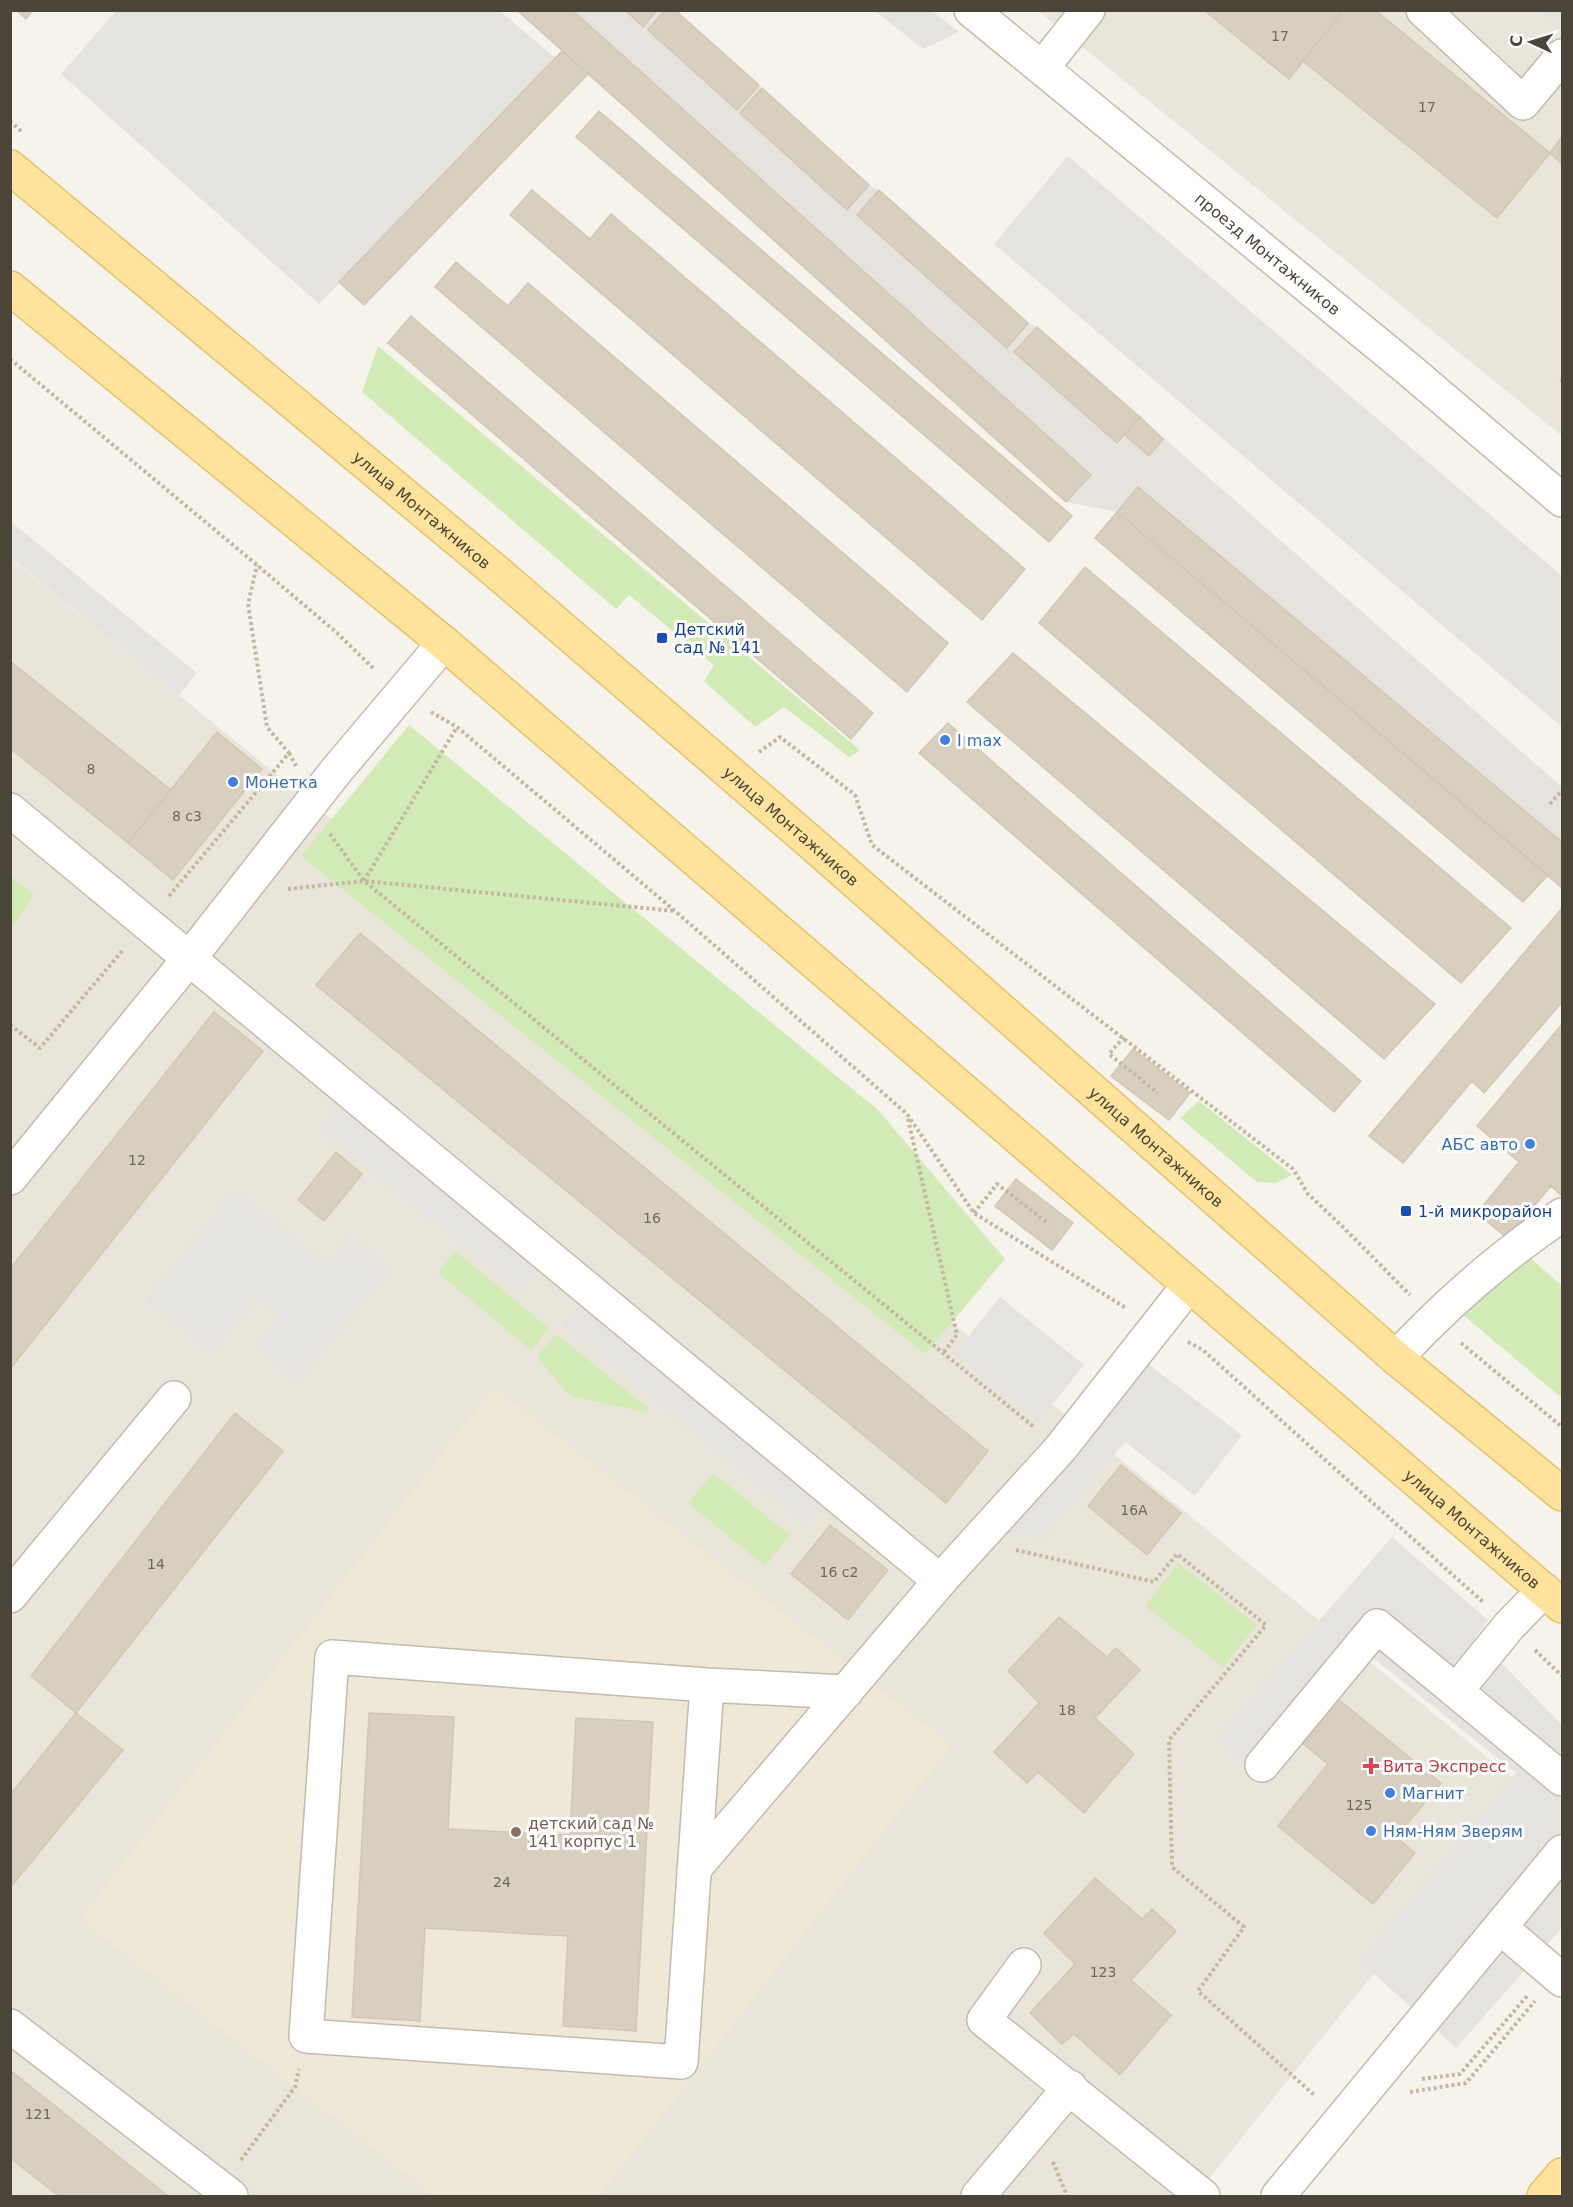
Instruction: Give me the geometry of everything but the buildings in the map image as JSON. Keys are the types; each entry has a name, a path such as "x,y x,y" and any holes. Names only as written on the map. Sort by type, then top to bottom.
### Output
{"main road":[{"name":"улица Монтажников","path":"10,167 499,574 816,847 1396,1358 1563,1494"},
{"name":"улица Монтажников","path":"10,288 444,643 1553,1598"},
{"path":"1544,2196 1563,2175"}],"street":[{"name":"проезд Монтажников","path":"971,10 1407,368 1563,500"},
{"path":"1042,68 1088,10"},
{"path":"1423,10 1523,103 1563,56"},
{"path":"10,1178 188,960 313,800 444,643"},
{"path":"10,810 188,960 940,1581"},
{"path":"1396,1358 1432,1319 1520,1243 1563,1215"},
{"path":"694,1869 940,1581 1060,1449 1189,1285"},
{"path":"10,1596 174,1398"},
{"path":"1456,1691 1509,1626 1553,1598"},
{"path":"1262,1765 1377,1626 1563,1779"},
{"path":"707,1685 681,2062 306,2036 332,1657 707,1685 846,1692"},
{"path":"1278,2196 1563,1852"},
{"path":"1500,1927 1556,1975"},
{"path":"1024,1965 984,2020 1203,2196"},
{"path":"10,2026 226,2192"},
{"path":"978,2196 1070,2087"}],"path":[{"path":"10,359 336,632 401,695 457,727 675,911 907,1114 974,1213 1157,1327 1203,1350 1563,1676"},
{"path":"257,565 248,604 267,727 289,753 329,832 364,881 1060,1449"},
{"path":"364,881 457,727"},
{"path":"10,1025 40,1047 289,753"},
{"path":"1550,804 1563,790"},
{"path":"278,890 364,881 675,911"},
{"path":"1124,1037 1109,1054 1158,1093"},
{"path":"907,1114 957,1335 943,1353"},
{"path":"974,1213 997,1184 1049,1224"},
{"path":"1013,1550 1154,1582 1177,1554 1266,1625 1169,1740 1172,1867 1244,1927 1198,1990 1341,2120"},
{"path":"1413,2080 1460,2074 1556,1975"},
{"path":"1406,2092 1466,2083 1556,1975"},
{"path":"226,2192 295,2087 306,2036"}],"shaded area":[{"path":"117,10 500,11 555,58 319,304 61,74"},
{"path":"517,11 675,11 869,185 879,190 1028,323 1037,327 1562,787 1562,888 1117,512 1066,502"},
{"path":"875,11 932,11 959,32 923,49"},
{"path":"1038,11 1562,11 1562,436"},
{"path":"1541,11 1562,11 1562,29"},
{"path":"1068,156 1562,576 1562,727 994,244"},
{"path":"10,521 197,673 179,695 11,558"},
{"path":"10,558 1524,1787 1195,2196 11,2196"},
{"path":"338,1106 538,1271 520,1293 319,1128"},
{"path":"234,1191 328,1264 349,1236 392,1269 298,1382 255,1348 279,1316 257,1297 212,1353 146,1300"},
{"path":"1000,1297 1084,1365 1038,1422 954,1354"},
{"path":"581,1303 825,1503 807,1525 562,1325"},
{"path":"1148,1364 1242,1435 1195,1496 1125,1442 1044,1538 1004,1534"},
{"name":"детский сад № 141 корпус 1","path":"494,1387 951,1745 599,2196 434,2196 80,1919"},
{"path":"1392,1537 1488,1620 1476,1637 1562,1725 1562,1928 1456,2048 1360,1961 1516,1773 1372,1657 1263,1781 1216,1739"}],"green space":[{"path":"378,346 860,751 849,757 784,707 755,727 704,681 714,665 629,595 616,609 362,392"},
{"path":"409,725 878,1110 1005,1259 925,1354 301,856"},
{"path":"11,876 34,895 11,928"},
{"path":"1199,1101 1292,1175 1276,1183 1257,1182 1180,1118"},
{"path":"455,1251 549,1328 531,1350 438,1273"},
{"path":"1527,1255 1562,1286 1562,1398 1463,1315"},
{"path":"556,1334 649,1409 645,1412 575,1397 566,1392 537,1357"},
{"path":"713,1473 790,1535 765,1566 688,1503"},
{"path":"1178,1563 1257,1625 1223,1667 1145,1606"}],"place":[{"name":"Детский сад № 141","path":"662,638"},
{"name":"I max","path":"945,740"},
{"name":"Монетка","path":"233,782"},
{"name":"АБС авто","path":"1530,1144"},
{"name":"1-й микрорайон","path":"1406,1211"},
{"name":"Вита Экспресс","path":"1371,1766"},
{"name":"Магнит","path":"1390,1793"},
{"name":"Ням-Ням Зверям","path":"1371,1831"},
{"name":"детский сад № 141 корпус 1","path":"516,1832"}]}
